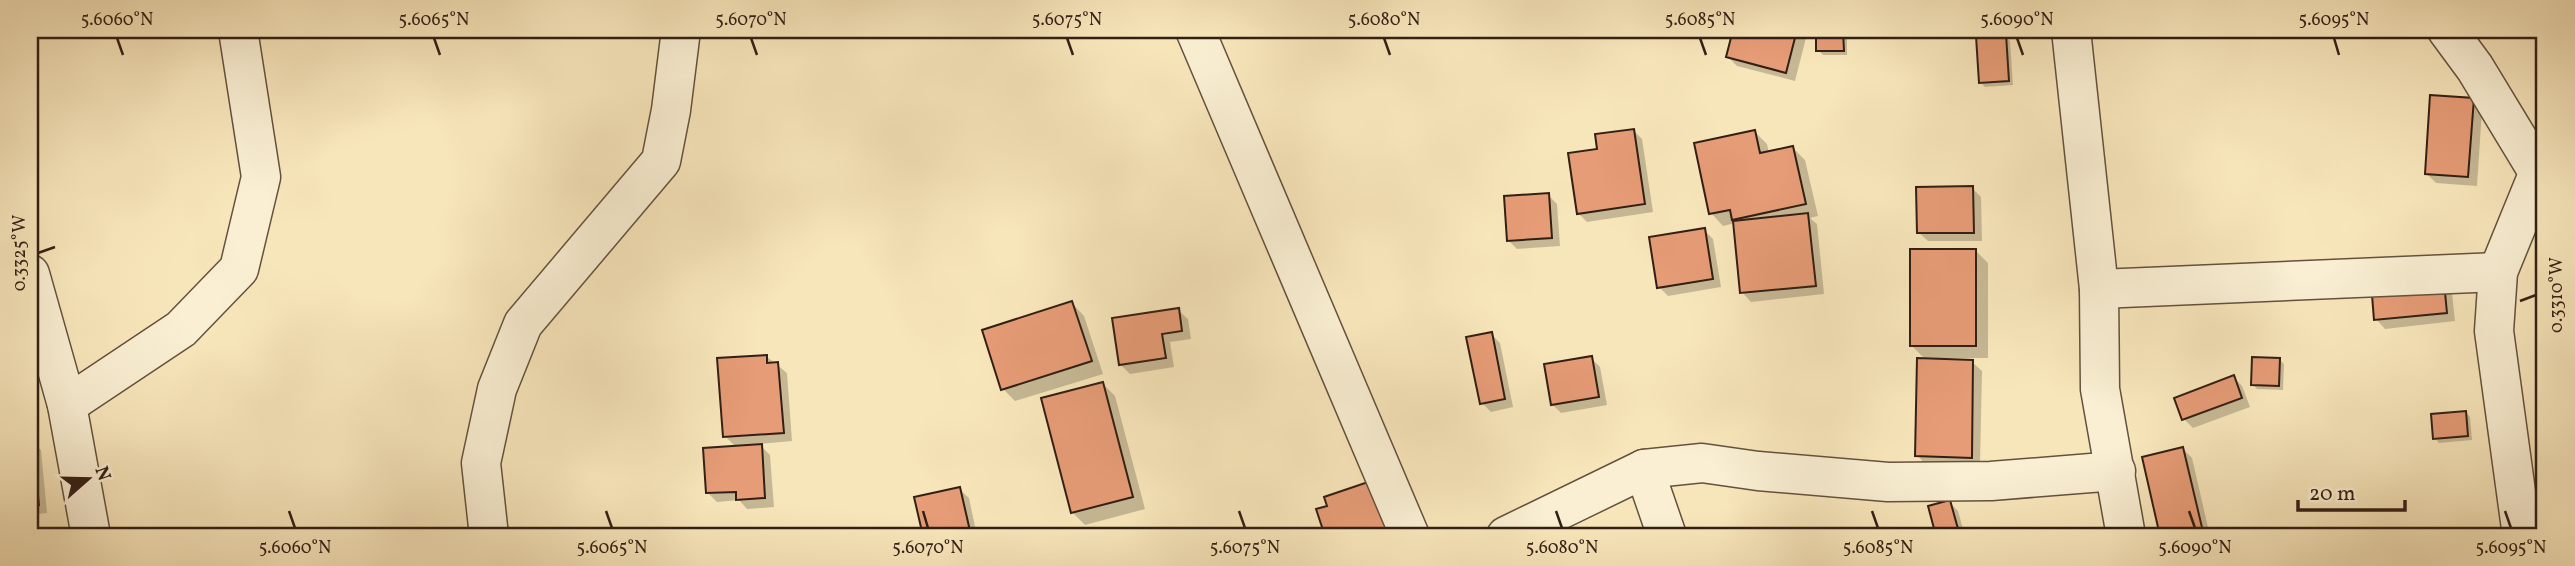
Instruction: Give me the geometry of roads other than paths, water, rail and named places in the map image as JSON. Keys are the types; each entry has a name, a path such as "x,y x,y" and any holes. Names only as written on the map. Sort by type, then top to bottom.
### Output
{"street":[{"path":"67,405 181,329 239,269 261,177 238,30"},
{"path":"489,536 481,463 497,389 523,324 661,161 671,110 681,30"},
{"path":"1195,30 1410,536"},
{"path":"2071,30 2099,289 2099,389 2126,536"},
{"path":"2447,30 2543,167 2498,272 2494,331 2522,536"},
{"path":"2099,289 2498,272"},
{"path":"30,274 67,405 91,536"},
{"path":"1506,536 1644,469 1702,463 1758,471 1888,482 1991,481 2116,471"},
{"path":"1644,469 1667,536"}]}
